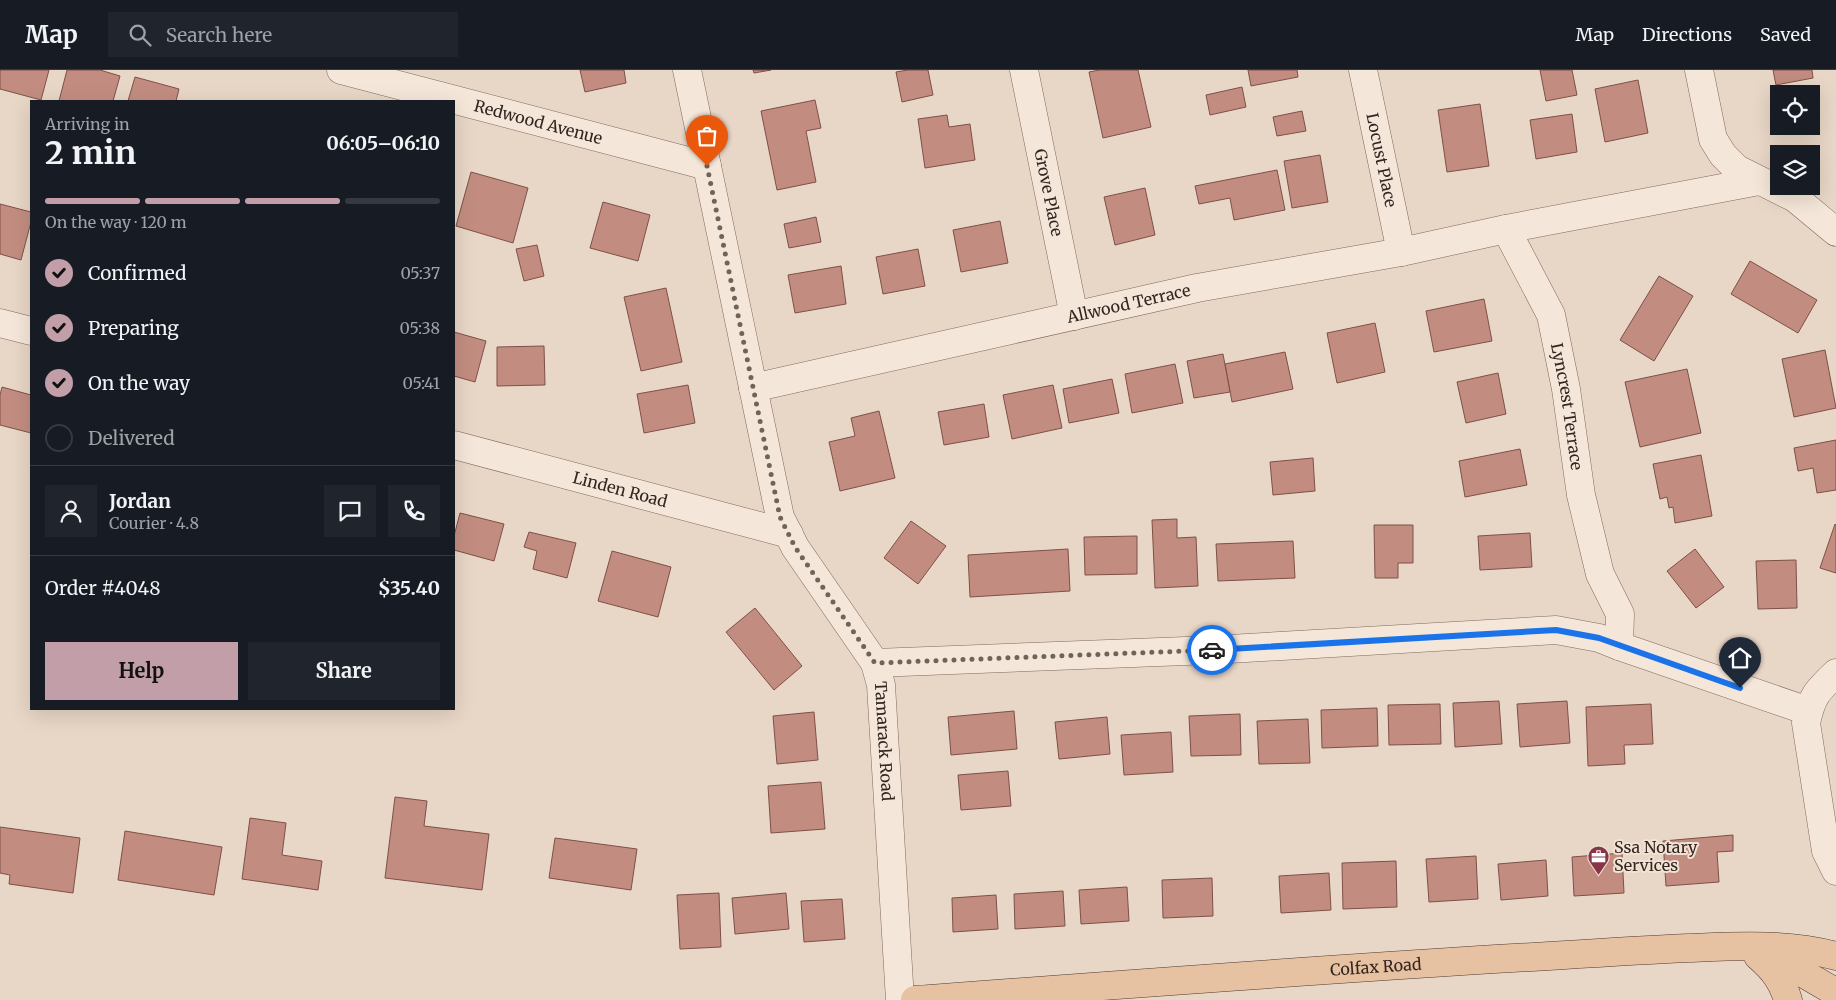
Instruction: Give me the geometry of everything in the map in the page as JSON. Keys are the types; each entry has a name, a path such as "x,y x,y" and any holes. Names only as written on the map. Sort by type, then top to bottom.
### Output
{"main road":[{"path":"1756,946 1836,937"},
{"path":"1756,946 1830,989 1836,990"},
{"path":"1756,946 1785,989 1788,1000"},
{"name":"Colfax Road","path":"915,1000 1439,962 1756,946 1802,949 1836,956"}],"street":[{"name":"Redwood Avenue","path":"341,70 707,166"},
{"name":"Tamarack Road","path":"687,70 780,517 795,547 875,663 881,685 900,1000"},
{"name":"Grove Place","path":"1024,70 1074,316"},
{"name":"Locust Place","path":"1363,70 1401,252"},
{"path":"1700,70 1713,139 1723,155 1737,169 1795,198 1836,232"},
{"path":"1506,230 1760,180"},
{"name":"Allwood Terrace","path":"753,388 1197,288 1401,252 1506,230"},
{"name":"Lyncrest Terrace","path":"1506,230 1551,315 1566,389 1581,495 1600,574 1620,614 1619,646"},
{"path":"0,323 30,331"},
{"name":"Linden Road","path":"455,445 789,534"},
{"path":"875,663 1212,650 1556,630 1599,638 1808,711"},
{"path":"1831,861 1806,732 1806,723 1810,704 1818,691 1836,673"}],"building":[{"path":"0,70 49,70 41,100 0,89"},
{"path":"67,70 100,70 120,76 113,100 59,100"},
{"path":"580,70 624,70 626,83 585,92"},
{"path":"753,70 771,70 754,73"},
{"path":"928,70 933,95 902,102 896,72"},
{"path":"1099,70 1138,70 1151,127 1103,138 1089,72"},
{"path":"1248,70 1297,70 1298,77 1251,86"},
{"path":"1540,70 1572,70 1577,95 1546,101"},
{"path":"1773,70 1812,70 1813,78 1776,85"},
{"path":"135,77 179,89 176,100 128,100"},
{"path":"1638,80 1648,133 1605,142 1595,89"},
{"path":"1242,87 1246,107 1210,115 1206,95"},
{"path":"815,100 821,128 806,131 816,182 777,190 761,111"},
{"path":"1480,104 1489,166 1447,172 1438,110"},
{"path":"1302,111 1306,131 1277,136 1273,117"},
{"path":"1572,114 1577,152 1536,159 1530,120"},
{"path":"947,115 949,127 970,124 975,160 925,168 918,119"},
{"path":"1320,155 1328,202 1292,208 1284,161"},
{"path":"1277,170 1285,210 1234,220 1230,198 1199,204 1195,186"},
{"path":"471,172 528,188 513,243 456,226"},
{"path":"1145,188 1155,235 1115,245 1104,197"},
{"path":"603,202 650,215 638,261 590,248"},
{"path":"0,204 30,212 30,226 21,260 0,254"},
{"path":"816,217 821,242 789,248 784,224"},
{"path":"1000,221 1008,263 961,272 953,230"},
{"path":"537,245 544,276 524,281 516,249"},
{"path":"918,249 925,286 883,294 876,257"},
{"path":"1750,261 1817,300 1798,333 1731,294"},
{"path":"841,266 846,304 795,313 788,275"},
{"path":"1659,276 1693,296 1654,361 1620,340"},
{"path":"666,288 682,362 641,371 624,297"},
{"path":"1484,299 1492,341 1434,352 1426,311"},
{"path":"1375,323 1385,372 1337,383 1327,333"},
{"path":"455,332 486,341 475,382 455,376"},
{"path":"544,346 545,385 497,386 497,347"},
{"path":"1825,350 1836,408 1794,417 1782,359"},
{"path":"1285,352 1293,389 1232,402 1225,364"},
{"path":"1223,354 1230,392 1194,398 1187,361"},
{"path":"1175,364 1183,403 1132,413 1125,374"},
{"path":"1687,369 1701,433 1640,447 1625,382"},
{"path":"1498,373 1506,414 1466,423 1457,382"},
{"path":"1112,379 1119,413 1069,423 1063,389"},
{"path":"688,385 695,423 644,433 637,394"},
{"path":"1053,385 1062,428 1012,439 1003,395"},
{"path":"2,387 30,395 30,433 0,425 0,395"},
{"path":"984,404 989,437 944,445 938,412"},
{"path":"879,411 895,478 840,491 829,442 855,436 851,418"},
{"path":"1836,440 1836,490 1817,493 1813,468 1798,471 1794,448"},
{"path":"1520,449 1527,485 1465,497 1459,461"},
{"path":"1701,455 1712,516 1675,523 1673,507 1669,508 1667,497 1660,499 1653,464"},
{"path":"1313,458 1315,491 1273,495 1270,462"},
{"path":"460,513 504,524 494,561 455,550 455,532"},
{"path":"1177,519 1177,538 1196,537 1198,586 1155,588 1152,520"},
{"path":"911,521 946,546 918,584 884,558"},
{"path":"1374,525 1413,525 1413,563 1398,563 1398,578 1375,578"},
{"path":"1836,525 1836,573 1820,568"},
{"path":"529,532 576,543 567,578 533,569 537,551 524,547"},
{"path":"1530,533 1532,567 1480,570 1478,536"},
{"path":"1137,536 1137,574 1085,575 1084,537"},
{"path":"1293,541 1295,578 1218,581 1216,544"},
{"path":"1068,549 1070,591 970,597 968,555"},
{"path":"1695,549 1724,587 1696,608 1667,571"},
{"path":"612,551 671,567 658,617 598,601"},
{"path":"1796,560 1797,608 1758,609 1756,561"},
{"path":"755,608 802,666 774,690 726,632"},
{"path":"1499,701 1502,744 1455,747 1453,703"},
{"path":"1567,701 1570,743 1520,747 1517,704"},
{"path":"1440,704 1441,744 1389,745 1388,705"},
{"path":"1651,704 1653,744 1624,745 1625,764 1588,766 1586,707"},
{"path":"1377,708 1378,746 1322,748 1321,710"},
{"path":"1014,711 1017,749 951,755 948,717"},
{"path":"814,712 818,760 777,764 773,716"},
{"path":"1240,714 1241,755 1191,756 1189,716"},
{"path":"1107,717 1110,754 1059,759 1055,722"},
{"path":"1308,719 1310,763 1259,764 1257,721"},
{"path":"1171,732 1173,772 1124,775 1121,735"},
{"path":"1008,771 1011,806 961,810 958,775"},
{"path":"821,782 825,829 771,833 768,786"},
{"path":"395,797 427,801 424,826 489,834 482,890 385,878"},
{"path":"250,818 286,823 282,855 322,861 318,890 242,879"},
{"path":"0,827 80,838 73,893 9,884 10,875 0,873"},
{"path":"125,831 222,847 214,895 118,880"},
{"path":"1733,835 1733,851 1717,852 1719,882 1666,886 1663,841"},
{"path":"555,838 637,849 631,890 549,878"},
{"name":"Ssa Notary Services","path":"1622,853 1624,893 1574,896 1572,857"},
{"path":"1476,856 1478,899 1429,902 1426,859"},
{"path":"1546,860 1548,896 1501,900 1498,864"},
{"path":"1396,861 1397,907 1343,909 1342,863"},
{"path":"1329,873 1331,910 1281,913 1279,876"},
{"path":"1212,878 1213,916 1163,918 1162,880"},
{"path":"1127,887 1129,921 1081,924 1079,890"},
{"path":"1063,891 1065,926 1015,929 1014,894"},
{"path":"719,893 721,947 680,949 677,895"},
{"path":"786,893 789,929 735,934 732,898"},
{"path":"996,895 998,929 953,932 952,898"},
{"path":"842,899 845,939 804,942 801,901"}],"way so far":[{"path":"707,166 780,517 795,547 875,663 1212,650"}],"place":[{"name":"Ssa Notary Services","path":"1598,875"}],"route":[{"path":"1212,650 1556,630 1599,638 1740,688"}]}
